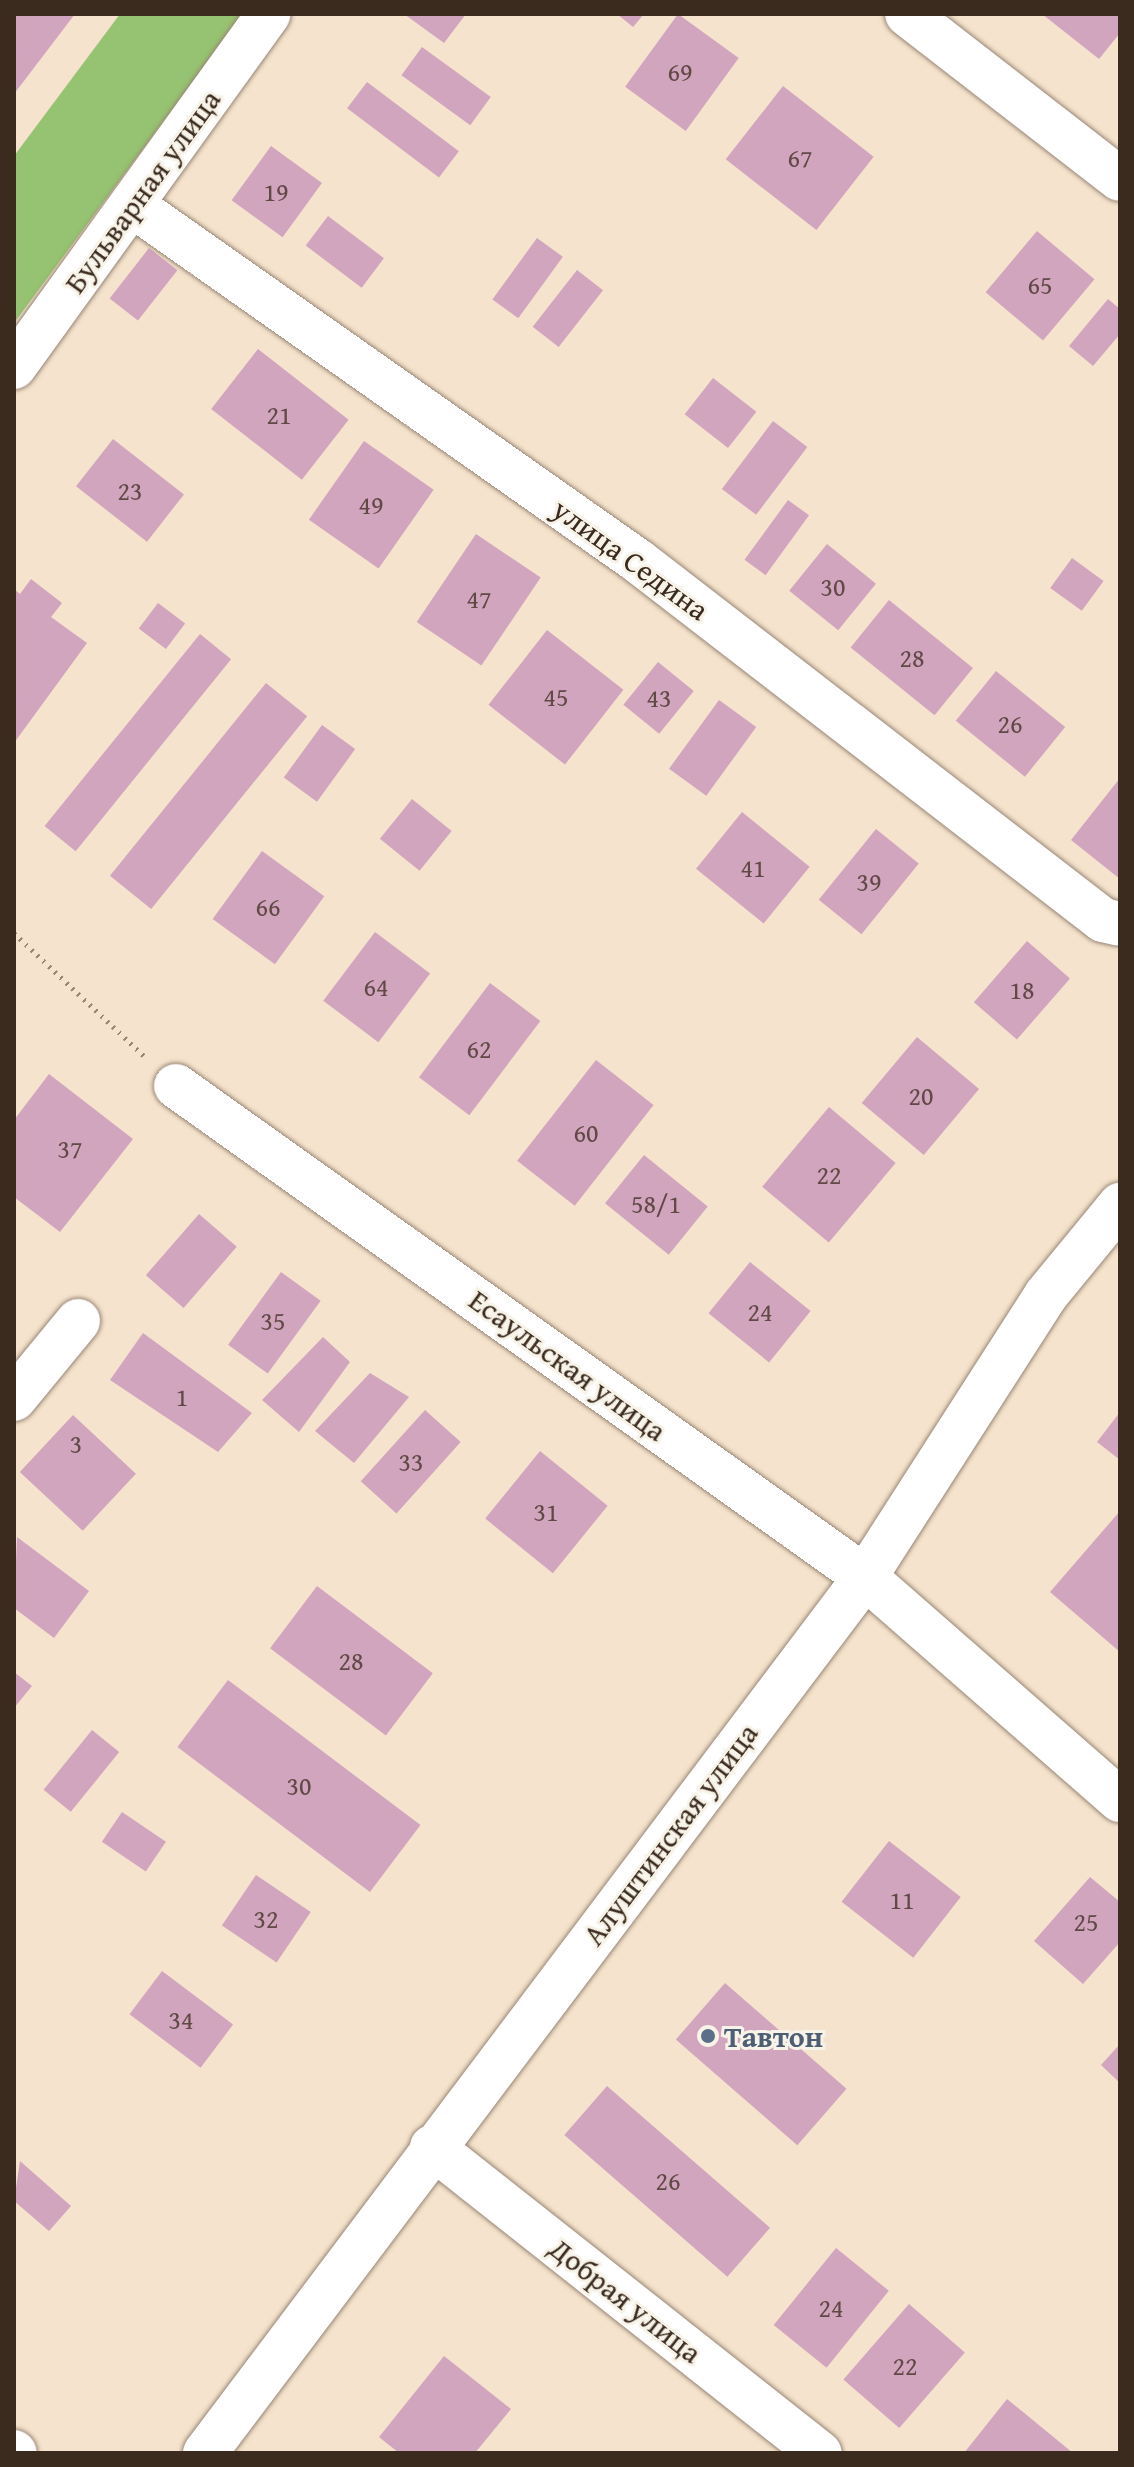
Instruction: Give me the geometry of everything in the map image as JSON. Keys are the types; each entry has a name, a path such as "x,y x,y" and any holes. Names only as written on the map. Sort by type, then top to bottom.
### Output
{"street":[{"name":"Бульварная улица","path":"14,367 269,14"},
{"path":"907,14 1120,179"},
{"name":"улица Седина","path":"132,205 638,561 1103,920 1120,924"},
{"name":"Есаульская улица","path":"176,1086 865,1577 1120,1800"},
{"name":"Алуштинская улица","path":"205,2453 432,2147 865,1577 1046,1295 1120,1205"},
{"path":"14,1399 78,1321"},
{"name":"Добрая улица","path":"432,2147 820,2453"}],"path":[{"path":"14,933 176,1086"}],"green space":[{"path":"120,14 243,14 14,323 14,156"}],"building":[{"path":"14,14 75,14 14,94"},
{"path":"404,14 466,14 444,43"},
{"path":"617,14 644,14 633,27"},
{"path":"678,14 739,58 686,131 625,87"},
{"path":"1042,14 1120,14 1120,33 1099,59"},
{"path":"422,47 491,97 470,125 401,75"},
{"path":"367,82 459,151 439,178 347,108"},
{"path":"783,86 874,157 816,230 726,159"},
{"path":"271,146 322,183 283,237 232,200"},
{"path":"328,216 384,258 362,288 306,246"},
{"path":"1037,231 1094,279 1043,340 986,292"},
{"path":"537,238 563,257 518,318 492,299"},
{"path":"149,248 177,270 138,321 110,298"},
{"path":"577,270 603,290 559,347 533,327"},
{"path":"1108,299 1120,309 1120,334 1093,366 1069,346"},
{"path":"258,349 349,420 302,480 211,409"},
{"path":"713,378 756,412 728,448 685,414"},
{"path":"773,421 807,447 756,515 722,489"},
{"path":"113,439 184,494 147,542 76,486"},
{"path":"364,441 434,490 379,568 309,520"},
{"path":"788,500 809,515 766,575 745,560"},
{"path":"476,534 541,578 481,665 417,622"},
{"path":"827,544 876,584 838,630 789,591"},
{"path":"1072,558 1104,581 1082,611 1050,588"},
{"path":"31,579 62,603 51,617 87,643 14,743 14,589 20,594"},
{"path":"889,600 973,668 935,715 851,647"},
{"path":"158,603 185,623 166,649 139,629"},
{"path":"547,630 623,690 565,765 489,705"},
{"path":"200,634 231,659 76,851 45,826"},
{"path":"658,662 694,691 659,734 623,705"},
{"path":"996,671 1065,727 1025,777 956,721"},
{"path":"266,683 307,716 151,909 110,876"},
{"path":"719,700 756,727 706,796 669,769"},
{"path":"322,725 355,749 317,802 284,778"},
{"path":"1120,778 1120,879 1071,840"},
{"path":"412,799 452,831 420,871 380,839"},
{"path":"742,812 810,867 764,923 696,869"},
{"path":"876,829 919,864 861,934 819,900"},
{"path":"262,851 324,896 275,964 213,919"},
{"path":"375,932 430,974 378,1042 323,1001"},
{"path":"1027,941 1070,978 1017,1040 974,1002"},
{"path":"490,983 540,1021 469,1115 419,1077"},
{"path":"917,1037 979,1089 924,1155 862,1103"},
{"path":"596,1060 654,1105 575,1206 517,1161"},
{"path":"49,1074 133,1139 60,1232 14,1197 14,1120"},
{"path":"829,1107 896,1163 829,1243 762,1187"},
{"path":"644,1155 708,1207 669,1255 605,1203"},
{"path":"199,1214 237,1247 184,1308 146,1275"},
{"path":"750,1262 811,1311 769,1362 708,1313"},
{"path":"281,1272 321,1301 268,1374 228,1345"},
{"path":"143,1333 252,1413 218,1452 110,1380"},
{"path":"323,1337 350,1362 299,1432 262,1400"},
{"path":"370,1373 409,1397 354,1463 315,1431"},
{"path":"425,1410 461,1442 396,1513 361,1481"},
{"path":"1120,1412 1120,1460 1097,1442"},
{"path":"73,1415 136,1474 83,1531 20,1472"},
{"path":"540,1451 608,1506 553,1573 485,1519"},
{"path":"1120,1511 1120,1652 1050,1592"},
{"path":"17,1537 89,1591 54,1638 14,1608"},
{"path":"317,1586 433,1673 386,1736 270,1648"},
{"path":"14,1672 32,1686 14,1708"},
{"path":"228,1680 420,1825 370,1892 177,1747"},
{"path":"92,1730 119,1752 71,1812 44,1790"},
{"path":"122,1812 166,1842 146,1871 102,1842"},
{"path":"889,1841 961,1897 913,1958 842,1902"},
{"path":"256,1875 311,1912 277,1962 222,1926"},
{"path":"1090,1877 1120,1902 1120,1942 1083,1984 1034,1941"},
{"path":"162,1971 233,2025 201,2068 130,2014"},
{"path":"725,1983 847,2089 797,2145 676,2040"},
{"path":"1120,2044 1120,2083 1101,2065"},
{"path":"607,2086 770,2228 727,2277 564,2135"},
{"path":"20,2161 71,2206 49,2231 14,2201"},
{"path":"836,2248 889,2291 827,2368 774,2325"},
{"path":"909,2304 965,2353 899,2428 843,2379"},
{"path":"444,2356 511,2409 475,2453 399,2453 379,2437"},
{"path":"1007,2399 1073,2453 964,2453"}],"place":[{"name":"Тавтон","path":"708,2036"}]}
